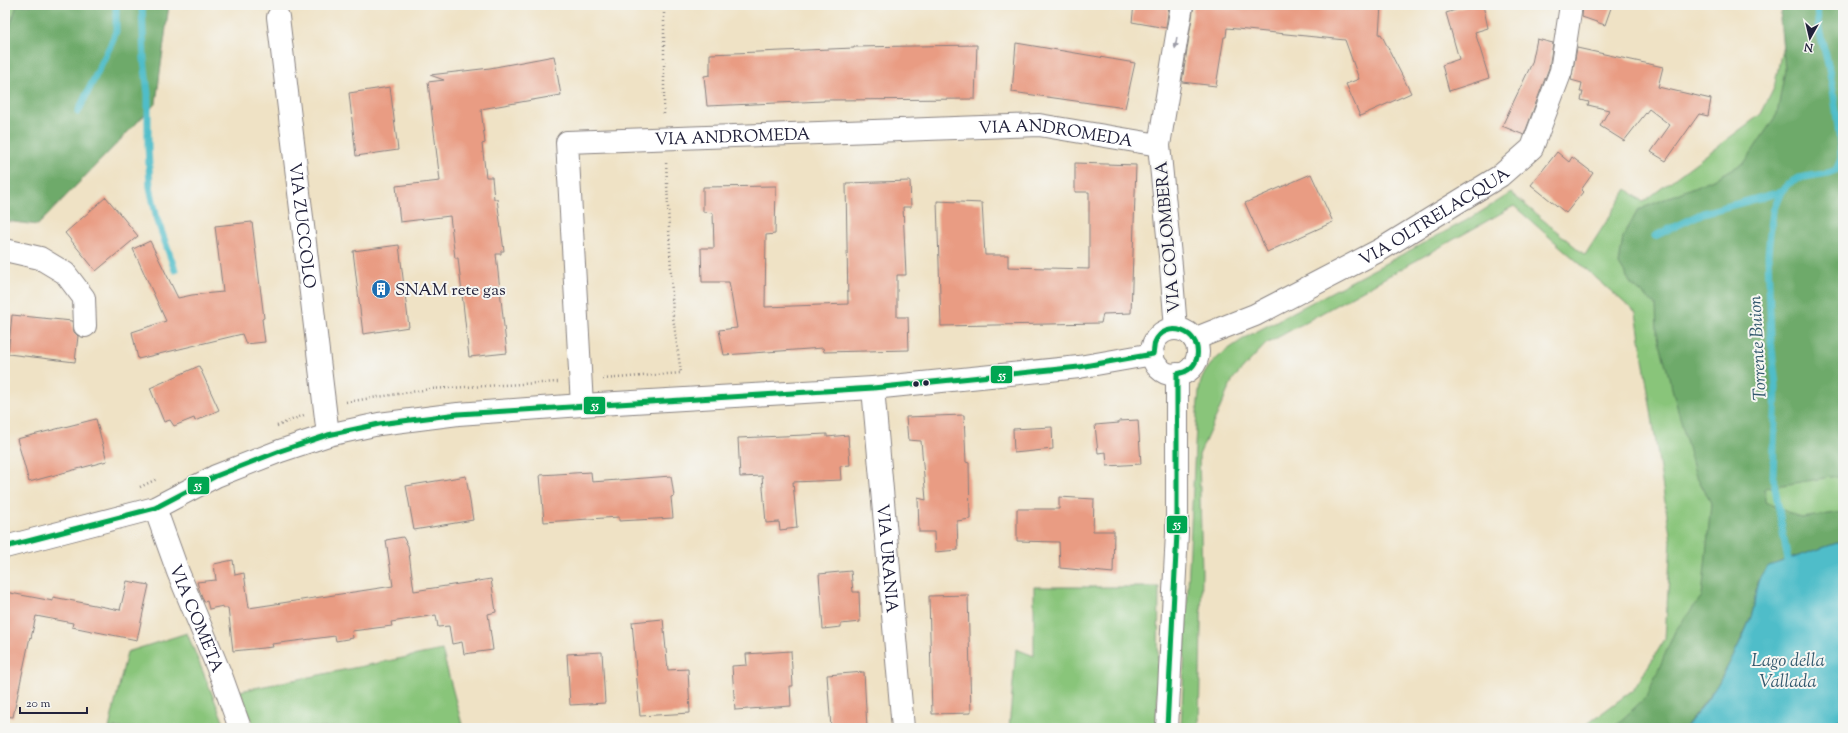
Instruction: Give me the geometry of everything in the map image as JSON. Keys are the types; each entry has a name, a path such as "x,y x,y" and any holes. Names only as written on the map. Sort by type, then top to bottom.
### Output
{"street":[{"name":"VIA COLOMBERA","path":"1176,329 1159,145 1182,5"},
{"name":"VIA OLTRELACQUA","path":"1194,339 1255,315 1380,250 1500,176 1532,148 1560,71 1571,5"},
{"name":"VIA ZUCCOLO","path":"278,17 328,435"},
{"name":"VIA ANDROMEDA","path":"582,405 567,142 1039,125 1159,145"},
{"path":"5,250 40,258 65,273 84,298 85,326"},
{"path":"1176,329 1187,332 1194,339 1198,347 1197,360 1191,369 1177,374 1170,374 1159,368 1152,354 1154,344 1160,335 1167,331 1176,329"},
{"path":"5,547 155,508 216,476 280,450 328,435 379,424 458,414 582,405 873,388 1079,367 1152,354"},
{"path":"1168,728 1177,533 1177,374"},
{"name":"VIA URANIA","path":"873,388 903,728"},
{"name":"VIA COMETA","path":"155,508 178,572 222,678 240,728"}],"path":[{"path":"580,380 681,372 673,317 665,138 664,5"}],"green space":[{"path":"5,5 17,5 5,41"},
{"path":"17,5 169,5 156,103 38,225 5,221 5,41"},
{"path":"1783,5 1843,5 1843,475 1765,488 1765,502 1801,518 1843,512 1843,541 1769,566 1757,582 1751,617 1733,657 1716,687 1685,728 1613,728 1647,696 1675,631 1702,596 1711,503 1695,473 1657,333 1656,305 1631,284 1619,264 1623,237 1638,210 1718,177 1745,162 1777,114 1785,70 1780,19"},
{"path":"1791,5 1843,5 1843,541 1824,547 1685,728 1582,728 1634,689 1665,639 1671,541 1636,313 1514,206 1266,344 1233,379 1199,455 1202,573 1199,728 1181,728 1196,426 1200,385 1207,369 1219,356 1248,336 1471,218 1511,193 1585,255 1627,189 1643,202 1761,114 1774,88"},
{"path":"1034,587 1159,587 1157,728 1009,728 1016,649 1034,656"},
{"path":"187,633 226,728 109,728 127,652"},
{"path":"442,650 463,728 254,728 240,691"},
{"path":"1843,717 1843,728 1820,728 1822,726"}],"water":[{"name":"Lago della Vallada","path":"1843,541 1843,717 1820,728 1685,728 1718,684 1728,666 1751,617 1756,590 1760,577 1764,571 1769,566"}],"building":[{"path":"1134,5 1169,5 1166,28 1132,22"},
{"path":"1194,5 1381,5 1379,35 1381,34 1411,93 1360,116 1346,84 1359,79 1345,40 1227,28 1226,37 1224,37 1216,86 1182,82"},
{"path":"1471,5 1483,5 1488,28 1475,32 1489,78 1449,91 1442,65 1459,59 1446,13"},
{"path":"1583,5 1612,5 1605,25 1582,17"},
{"path":"1537,39 1553,43 1549,68 1524,135 1502,126 1532,63"},
{"path":"1016,43 1135,63 1125,108 1012,92"},
{"path":"977,45 975,99 824,100 707,106 704,76 710,75 710,54 854,47"},
{"path":"1577,48 1663,67 1658,87 1711,99 1708,116 1699,114 1666,161 1651,152 1670,125 1649,109 1624,141 1600,126 1609,110 1588,105 1589,102 1581,100 1583,92 1580,92 1582,83 1571,80"},
{"path":"554,56 561,95 481,109 485,143 482,144 486,177 492,177 494,199 497,199 504,251 501,251 501,254 496,254 507,353 469,357 458,258 455,258 450,216 400,222 396,186 440,181 428,82 444,80 430,75 490,68"},
{"path":"390,87 398,150 356,156 349,93"},
{"path":"1557,152 1569,162 1572,157 1593,173 1581,190 1583,192 1566,213 1531,185"},
{"path":"1075,163 1136,165 1131,313 1103,314 1101,323 941,326 937,201 982,203 985,255 1008,255 1008,267 1089,269 1089,192 1075,192"},
{"path":"1311,174 1333,222 1267,252 1245,203"},
{"path":"910,181 911,207 903,207 906,275 897,275 897,317 908,317 909,350 824,352 823,348 724,355 719,330 737,328 729,282 702,282 701,248 714,248 713,213 703,212 703,187 776,186 775,234 766,235 765,307 848,304 846,183"},
{"path":"106,197 138,236 96,271 65,233"},
{"path":"252,222 264,318 262,319 265,342 246,344 242,334 138,359 132,332 166,321 133,249 150,241 178,298 223,292 215,226"},
{"name":"SNAM rete gas","path":"399,245 409,327 363,334 353,251"},
{"path":"12,315 72,321 74,332 78,336 75,362 8,354"},
{"path":"199,366 219,410 195,421 194,418 174,426 170,420 164,422 150,388"},
{"path":"964,415 966,462 969,463 970,519 957,521 958,550 935,552 934,532 919,532 918,498 926,500 921,441 908,440 906,417"},
{"path":"96,419 107,461 29,482 17,439"},
{"path":"1138,420 1141,464 1107,466 1106,452 1098,453 1095,425 1119,423 1119,421"},
{"path":"1052,427 1053,449 1014,453 1013,429"},
{"path":"827,434 827,437 848,435 850,465 840,466 841,480 793,482 797,528 780,530 779,522 766,523 762,476 740,477 738,438"},
{"path":"591,472 592,482 671,476 674,496 671,497 673,518 619,521 619,517 544,522 540,475"},
{"path":"466,476 473,520 414,530 406,486"},
{"path":"1059,497 1094,499 1093,531 1114,531 1113,573 1060,568 1059,542 1017,541 1017,509 1059,509"},
{"path":"403,537 408,546 414,591 491,579 496,612 488,614 493,650 464,654 462,642 452,644 449,626 438,627 436,615 391,622 392,626 352,631 353,638 336,641 335,636 272,644 273,647 233,651 228,608 223,608 223,606 209,609 207,601 204,602 197,582 216,580 214,564 233,560 235,575 244,573 249,608 393,586 386,540"},
{"path":"851,571 853,592 859,592 860,622 841,624 841,627 823,629 819,574"},
{"path":"127,581 149,585 137,640 72,627 73,623 36,616 13,717 5,716 5,592 53,601 53,597 120,610"},
{"path":"968,595 971,713 932,714 929,596"},
{"path":"663,619 668,670 688,669 690,713 640,716 632,622"},
{"path":"791,651 793,686 790,686 791,706 735,710 732,666 747,665 746,654"},
{"path":"602,652 605,703 570,705 567,654"},
{"path":"864,672 867,728 831,728 827,675"}],"waterway":[{"path":"78,112 116,31 116,5"},
{"path":"142,5 144,59 148,94 150,187 157,219 175,270"},
{"name":"Torrente Buion","path":"1786,570 1788,561 1773,476 1776,386 1771,340 1768,255 1773,211 1781,192 1788,184 1798,178 1828,173 1836,170 1841,159 1833,89 1818,21 1818,5"},
{"path":"1655,236 1703,213 1781,192"}],"transit line":[{"name":"55","path":"5,547 155,508 216,476 280,451 328,435 379,424 458,414 873,388 1079,367 1153,354 1155,342 1160,335 1166,331 1182,331 1189,334 1194,340 1197,348 1197,357 1196,361 1190,368 1177,374 1177,533 1167,728"}],"place":[{"name":"SNAM rete gas","path":"381,289"}]}
